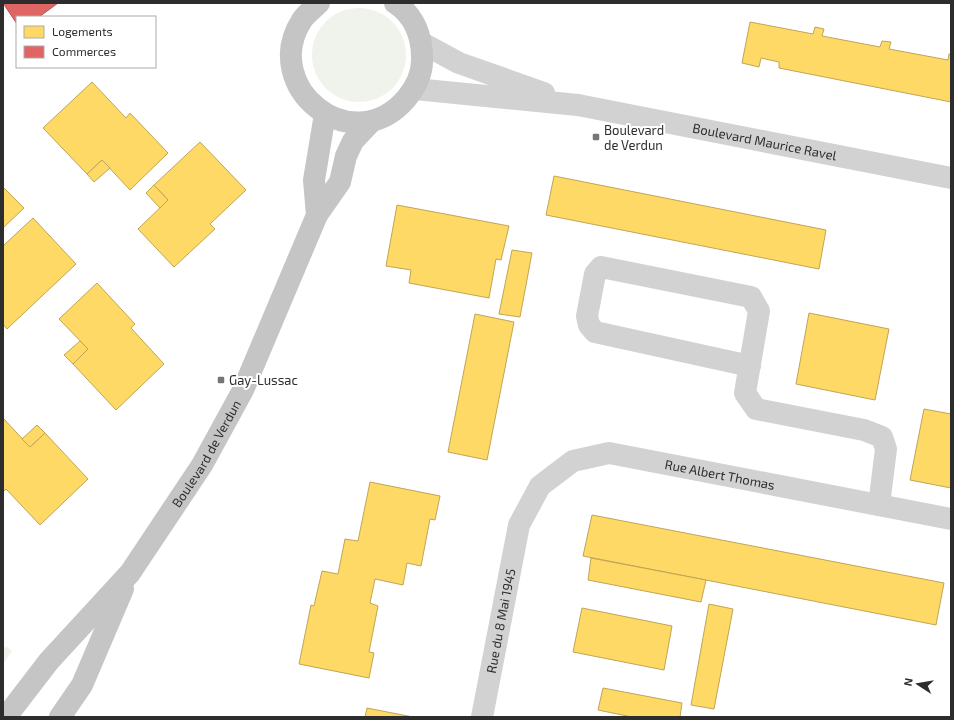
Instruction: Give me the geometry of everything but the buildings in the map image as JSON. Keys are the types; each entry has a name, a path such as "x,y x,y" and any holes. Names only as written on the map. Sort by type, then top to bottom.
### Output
{"main road":[{"path":"319,3 302,20 293,44 292,60 295,76 302,91 312,104 325,114 350,122 372,121 397,110 415,89 423,66 422,43 415,23 399,4"},
{"name":"Boulevard de Verdun","path":"317,215 314,180 325,114"},
{"name":"Boulevard de Verdun","path":"6,717 49,660 130,573 202,464 243,390 317,215 340,182 346,156 354,141 372,121"},
{"name":"Boulevard de Verdun","path":"60,717 82,685 130,573"}],"street":[{"name":"Boulevard Maurice Ravel","path":"422,43 459,63 578,105"},
{"name":"Boulevard Maurice Ravel","path":"415,89 578,105 951,178"},
{"path":"750,366 596,332 589,325 587,316 595,274 601,267 751,297 758,310 750,366 745,393 756,408 864,430 882,437 886,449 879,505"},
{"name":"Rue Albert Thomas","path":"519,525 540,486 573,461 609,453 951,519"},
{"name":"Rue du 8 Mai 1945","path":"482,717 519,525"}],"shaded area":[{"path":"359,8 377,12 392,22 402,37 406,55 402,73 392,88 377,98 359,102 341,98 326,88 316,73 312,55 316,37 326,22 341,12"},
{"path":"7,647 12,651 3,664 3,648"}],"place":[{"name":"Boulevard de Verdun","path":"596,137"},
{"name":"Gay-Lussac","path":"221,380"}]}
